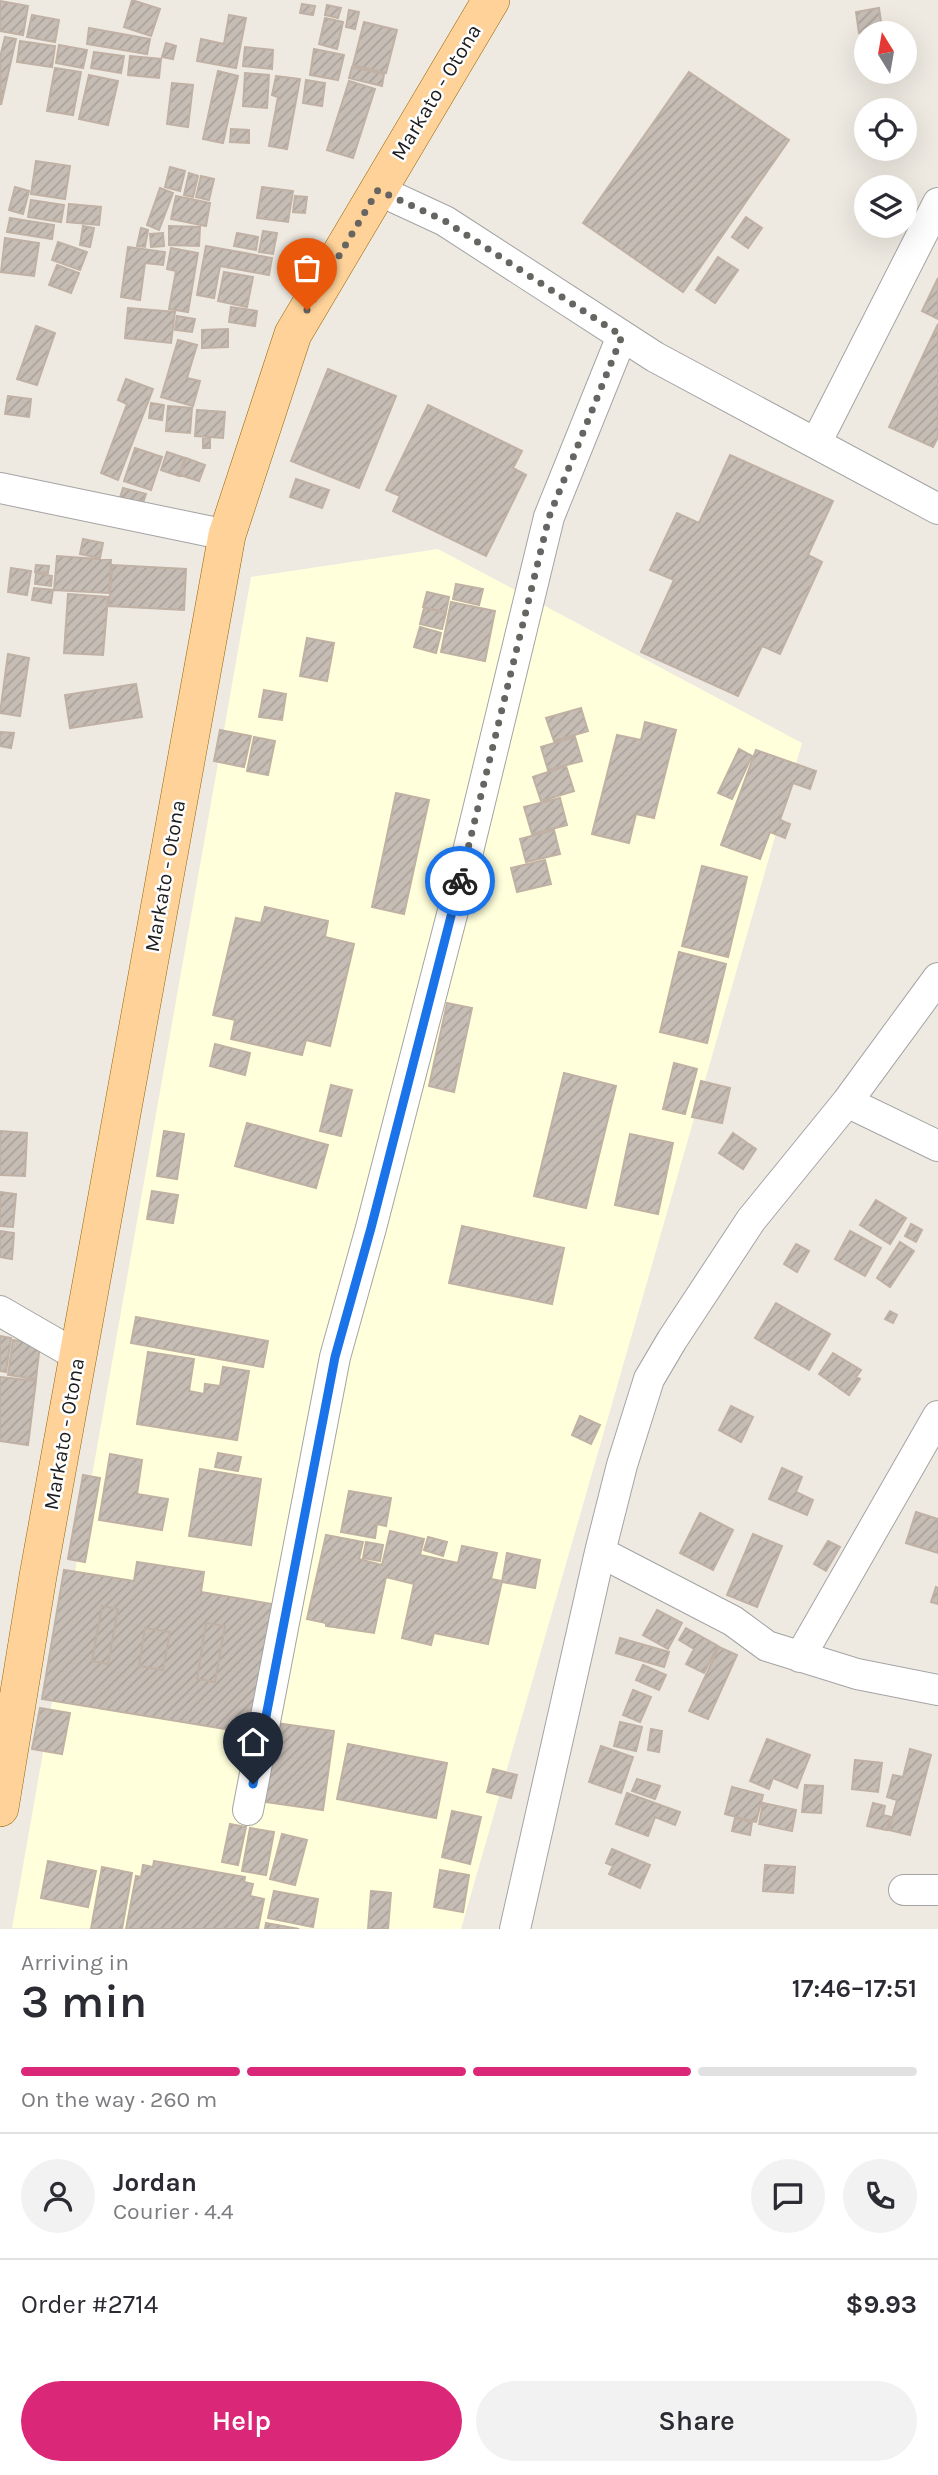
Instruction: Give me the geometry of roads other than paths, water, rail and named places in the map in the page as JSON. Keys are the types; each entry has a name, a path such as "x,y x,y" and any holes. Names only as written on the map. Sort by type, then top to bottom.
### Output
{"main road":[{"name":"Markato - Otona","path":"1,1793 227,535 293,334 491,0"}],"street":[{"path":"378,190 445,221 655,357 938,509"},
{"path":"816,443 938,203"},
{"path":"248,1810 335,1357 463,872 549,517 622,336"},
{"path":"0,488 227,535"},
{"path":"515,1929 600,1552 622,1465 649,1379 751,1220 847,1102 938,978"},
{"path":"847,1102 938,1146"},
{"path":"0,1311 78,1356"},
{"path":"800,1657 938,1416"},
{"path":"600,1552 733,1621 767,1646 857,1674 938,1690"},
{"path":"904,1890 938,1890"}]}
